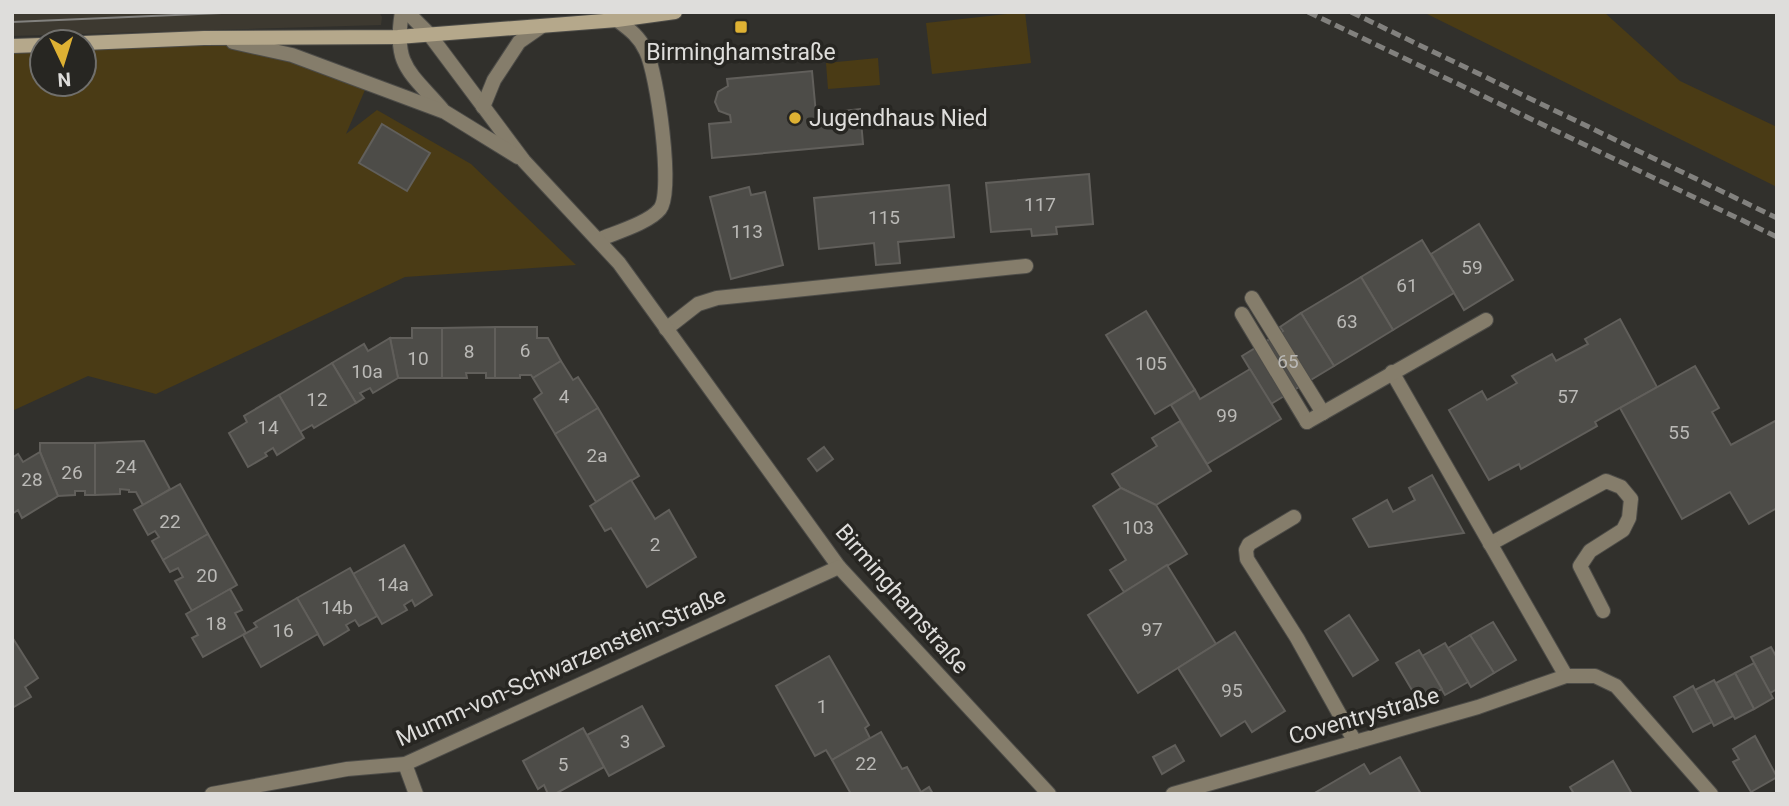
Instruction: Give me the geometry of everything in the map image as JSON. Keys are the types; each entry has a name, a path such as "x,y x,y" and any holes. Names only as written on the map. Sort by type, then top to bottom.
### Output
{"main road":[{"path":"98,42 204,38 398,37 617,20 675,12"}],"street":[{"name":"Birminghamstraße","path":"445,112 406,67 398,37 405,12 429,34 524,161 619,263 839,567 1049,794"},
{"path":"598,240 650,217 661,208 666,195 654,73 646,50 635,33 617,20"},
{"path":"483,107 494,80 519,42 542,26"},
{"name":"Birminghamstraße","path":"204,38 249,44 292,55 445,112 524,161"},
{"path":"666,329 698,304 717,298 1027,266"},
{"path":"1252,298 1323,413"},
{"path":"1242,314 1307,422 1486,320"},
{"path":"1392,372 1566,676"},
{"path":"1490,544 1606,481 1621,487 1630,499 1629,519 1623,530 1590,551 1580,566 1603,611"},
{"path":"1294,517 1249,544 1246,550 1247,559 1297,638 1355,742"},
{"name":"Mumm-von-Schwarzenstein-Straße","path":"212,794 347,769 405,764 839,567"},
{"name":"Coventrystraße","path":"1173,794 1478,707 1566,676 1595,676 1616,687 1711,794"},
{"path":"405,764 416,794"}],"shaded area":[{"path":"12,12 379,12 382,17 381,25 98,33 98,28 28,28 28,36 12,36"},
{"path":"1025,12 1031,63 932,74 926,23"},
{"path":"1423,12 1604,12 1680,81 1777,127 1777,187"},
{"path":"204,38 368,83 346,134 377,110 471,164 576,265 405,277 156,394 88,376 12,411 12,46 28,45 28,98 98,98 98,42"},
{"path":"878,58 880,85 828,89 826,63"}],"building":[{"name":"Jugendhaus Nied","path":"812,71 816,114 860,109 863,144 712,158 709,124 731,122 730,115 719,111 715,102 718,92 728,86 727,79"},
{"path":"382,124 430,153 407,191 359,163"},
{"path":"1089,174 1093,224 1056,227 1057,234 1032,236 1031,229 991,232 986,183"},
{"path":"949,185 954,237 898,242 900,263 876,265 874,243 819,249 814,198"},
{"path":"749,187 751,195 765,192 783,265 731,279 710,197"},
{"path":"1479,224 1513,280 1464,310 1431,254"},
{"path":"1422,240 1454,293 1393,330 1361,277"},
{"path":"1361,277 1393,330 1334,366 1301,313"},
{"path":"1146,311 1195,390 1155,414 1106,335"},
{"path":"1301,313 1334,366 1271,404 1242,356 1283,331 1280,327"},
{"path":"1620,319 1657,387 1595,422 1597,426 1521,469 1519,464 1489,480 1449,410 1482,391 1487,400 1517,383 1512,376 1552,354 1556,361 1588,344 1585,339"},
{"path":"495,327 537,327 537,338 548,338 561,361 533,378 531,375 520,375 520,378 495,378"},
{"path":"495,327 495,378 486,378 486,373 466,373 467,378 442,378 442,328"},
{"path":"412,328 442,328 442,378 398,378 390,338 412,338"},
{"path":"390,338 398,378 373,393 370,388 360,393 364,398 356,403 332,363 364,344 368,351"},
{"path":"561,361 573,380 578,377 598,408 555,434 534,399 542,393 533,378"},
{"path":"332,363 356,403 314,428 312,425 300,432 279,395"},
{"path":"1695,366 1719,408 1712,412 1731,445 1777,420 1777,508 1749,524 1730,492 1682,519 1620,408"},
{"path":"1250,369 1281,419 1207,464 1171,405 1195,390 1200,399"},
{"path":"279,395 304,438 277,455 273,448 265,453 267,456 248,467 229,433 247,422 244,416"},
{"path":"598,408 639,476 596,502 555,434"},
{"path":"1180,421 1211,471 1156,505 1121,488 1112,474 1157,446 1152,438"},
{"path":"144,441 170,489 143,505 136,492 129,490 120,489 120,494 95,495 95,443"},
{"path":"40,443 95,443 95,495 75,491 75,495 58,496 40,452"},
{"path":"824,447 833,459 817,471 808,459"},
{"path":"40,452 58,496 22,518 18,510 12,514 12,458 18,454 23,462"},
{"path":"1432,475 1464,533 1369,547 1353,519 1387,500 1393,512 1415,500 1409,488"},
{"path":"631,480 655,519 669,510 696,557 647,587 611,528 605,531 590,506"},
{"path":"180,484 208,534 163,560 152,541 159,537 155,531 148,535 134,510"},
{"path":"1121,488 1156,505 1187,554 1124,592 1110,570 1126,560 1093,506"},
{"path":"208,534 237,585 192,611 175,581 183,577 178,568 170,572 163,560"},
{"path":"404,545 432,595 415,606 412,600 404,605 407,610 382,624 353,574"},
{"path":"1167,565 1216,644 1138,693 1088,615"},
{"path":"350,568 377,616 359,626 355,620 346,625 349,630 324,645 297,598"},
{"path":"230,589 242,610 235,613 246,633 203,657 192,638 198,635 186,614"},
{"path":"297,598 318,634 261,667 243,635 257,627 254,623"},
{"path":"1349,615 1378,660 1353,676 1325,631"},
{"path":"1493,622 1516,660 1494,673 1470,635"},
{"path":"1235,632 1285,711 1252,732 1245,721 1221,736 1178,668"},
{"path":"1470,635 1494,673 1471,687 1448,648"},
{"path":"12,637 38,678 25,687 31,697 12,708"},
{"path":"1445,643 1468,682 1445,695 1422,656"},
{"path":"1771,647 1777,658 1777,689 1770,693 1751,657"},
{"path":"1419,650 1442,689 1419,702 1396,663"},
{"path":"829,656 869,725 865,728 870,738 832,760 826,750 815,756 776,686"},
{"path":"1754,663 1773,698 1754,709 1735,673"},
{"path":"1735,673 1754,709 1735,719 1716,683"},
{"path":"1714,680 1733,716 1714,726 1695,690"},
{"path":"1693,686 1712,722 1693,732 1674,697"},
{"path":"642,706 664,746 609,776 587,735"},
{"path":"583,728 604,767 555,794 548,794 544,785 538,789 523,761"},
{"path":"881,732 902,769 907,767 921,792 929,787 933,794 851,794 832,760"},
{"path":"1755,736 1777,777 1751,792 1733,762 1739,759 1733,749"},
{"path":"1175,745 1184,761 1162,774 1153,757"},
{"path":"1400,757 1421,794 1313,794 1364,764 1370,774"},
{"path":"1613,761 1632,794 1574,794 1570,787"}],"tram line":[{"path":"12,22 245,12"}],"railway":[{"path":"1308,12 1777,237"},
{"path":"1351,12 1777,218"}],"place":[{"name":"Birminghamstraße","path":"741,27"},
{"name":"Jugendhaus Nied","path":"795,118"}]}
